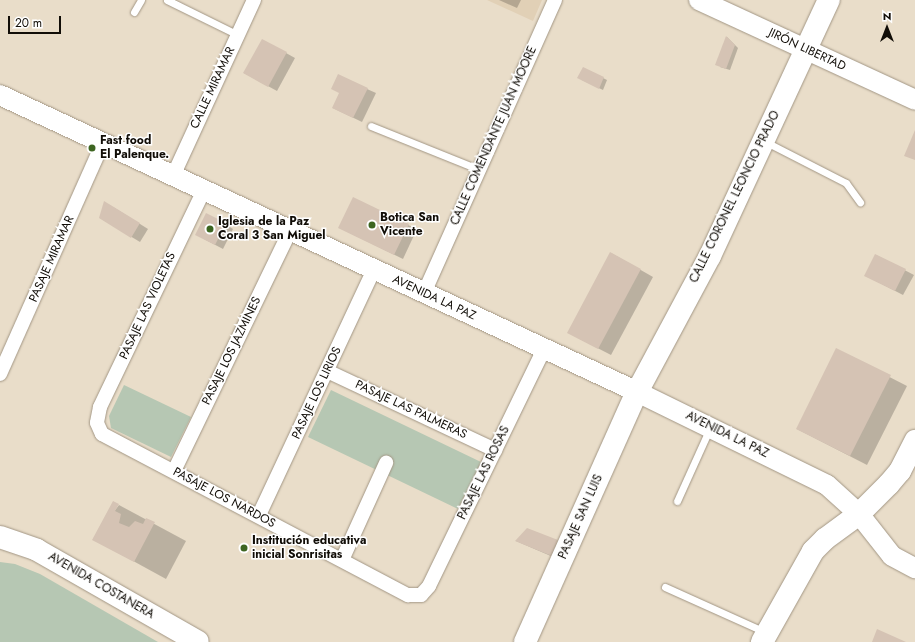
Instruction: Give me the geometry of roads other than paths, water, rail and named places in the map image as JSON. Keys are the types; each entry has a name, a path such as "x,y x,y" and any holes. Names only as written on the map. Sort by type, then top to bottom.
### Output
{"main road":[{"name":"JIRÓN LIBERTAD","path":"700,0 915,100"},
{"name":"CALLE CORONEL LEONCIO PRADO","path":"637,392 710,256 829,0"},
{"name":"AVENIDA LA PAZ","path":"1,99 204,190 544,350 637,392 828,485 859,514 892,556 915,568"},
{"name":"PASAJE SAN LUIS","path":"525,642 637,392"},
{"path":"764,638 813,551 825,539 859,514 900,471 915,441"},
{"name":"AVENIDA COSTANERA","path":"0,537 37,550 198,642"}],"street":[{"name":"CALLE MIRAMAR","path":"173,176 254,0"},
{"name":"CALLE COMENDANTE JUAN MOORE","path":"424,293 478,169 555,0"},
{"name":"PASAJE MIRAMAR","path":"0,374 103,144"},
{"name":"PASAJE LAS VIOLETAS","path":"97,423 100,407 204,190"},
{"name":"PASAJE LOS JAZMINES","path":"174,471 290,231"},
{"name":"PASAJE LOS LIRIOS","path":"259,515 374,270"},
{"name":"PASAJE LAS ROSAS","path":"421,595 429,586 544,350"},
{"name":"PASAJE LAS PALMERAS","path":"327,371 495,450"},
{"name":"PASAJE LOS NARDOS","path":"97,423 102,434 259,515 408,595 421,595"},
{"path":"342,560 386,463"}],"lane":[{"path":"134,12 141,0"},
{"path":"167,0 238,35"},
{"path":"371,126 478,169"},
{"path":"763,140 846,183 860,202"},
{"path":"677,501 710,427"},
{"path":"665,587 764,638"}],"place":[{"name":"Fast food El Palenque.","path":"92,148"},
{"name":"Botica San Vicente","path":"372,225"},
{"name":"Iglesia de la Paz Coral 3 San Miguel","path":"210,229"},
{"name":"Institución educativa inicial Sonrisitas","path":"244,548"}]}
